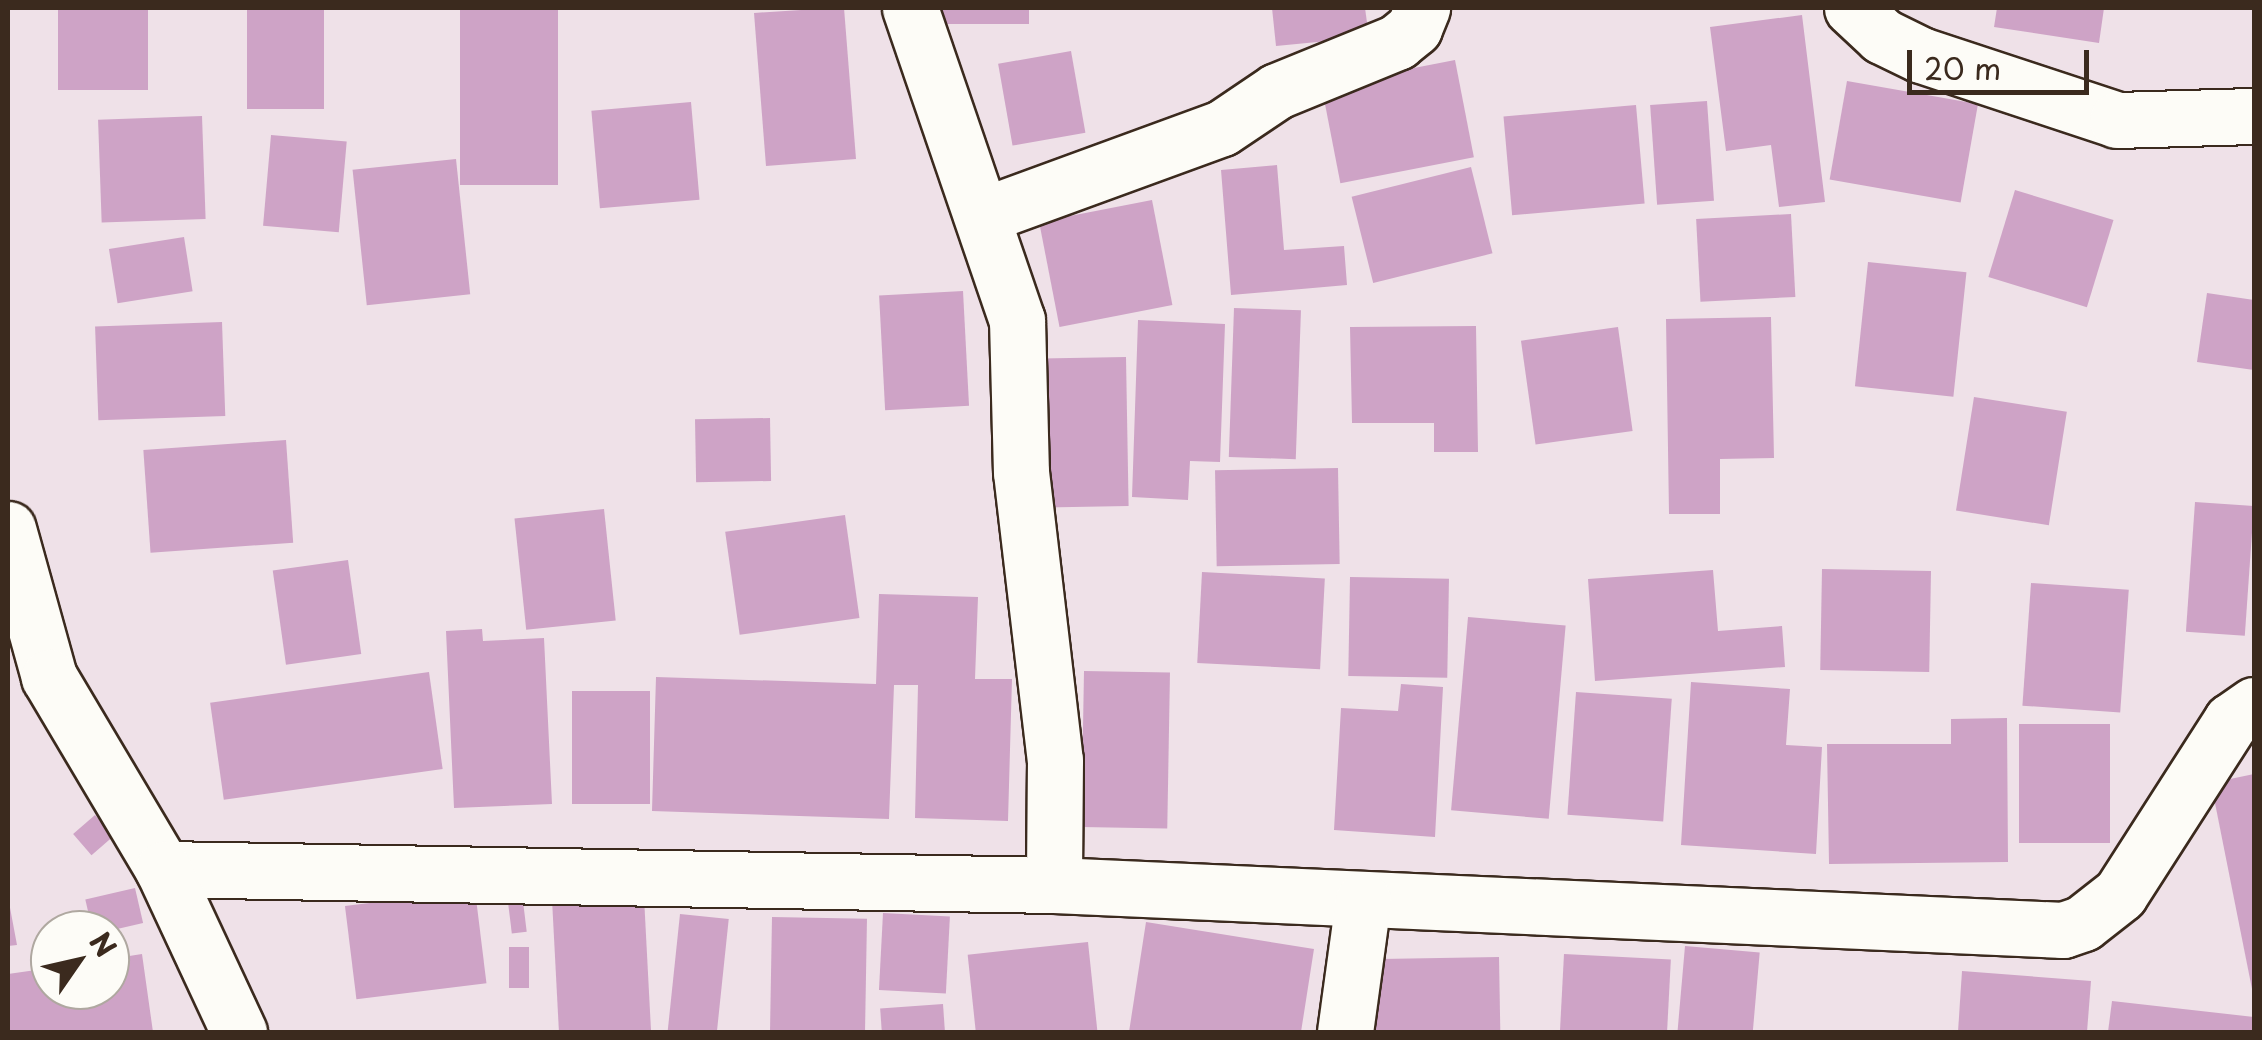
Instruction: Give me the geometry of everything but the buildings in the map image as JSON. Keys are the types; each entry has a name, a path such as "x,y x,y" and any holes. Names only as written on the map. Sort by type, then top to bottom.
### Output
{"street":[{"path":"910,8 1017,320 1021,472 1055,760 1054,886"},
{"path":"984,215 1222,128 1277,91 1397,42 1414,28 1422,8"},
{"path":"1852,8 1882,36 1922,55 2116,120 2254,116"},
{"path":"8,530 48,677"},
{"path":"8,621 48,677 162,870 239,1032"},
{"path":"162,870 1054,886 2063,930 2082,923 2120,894 2232,721 2254,705"},
{"path":"1344,1032 1363,900"}]}
